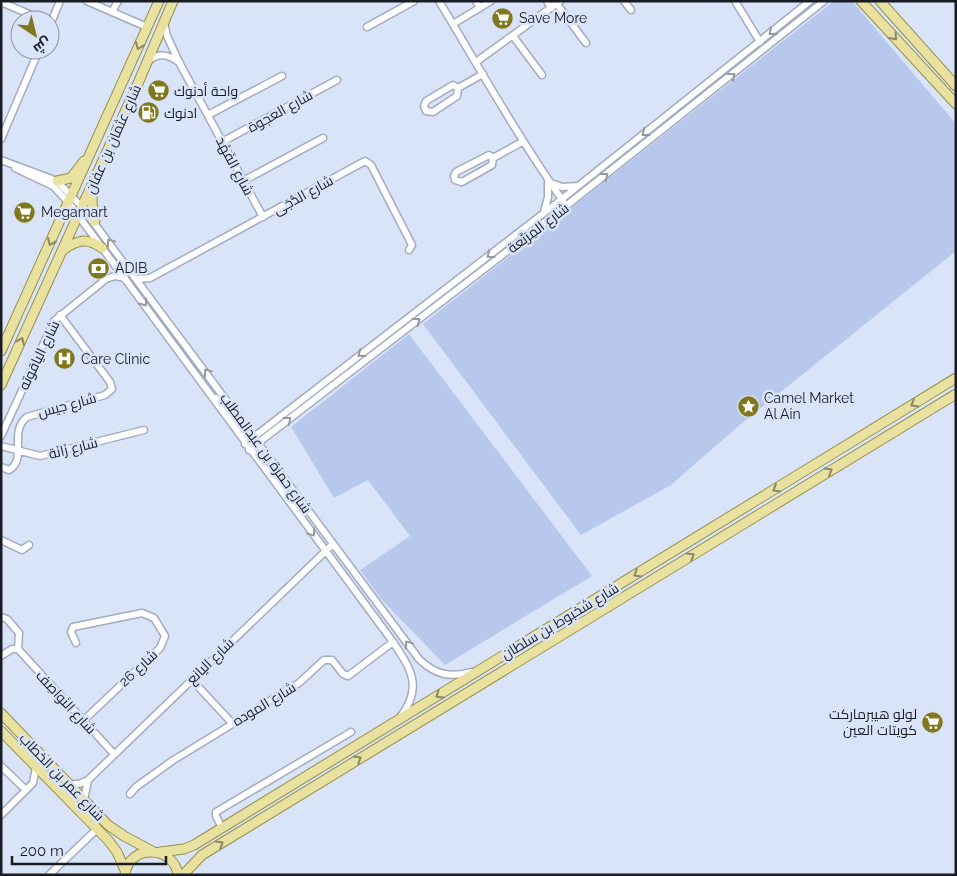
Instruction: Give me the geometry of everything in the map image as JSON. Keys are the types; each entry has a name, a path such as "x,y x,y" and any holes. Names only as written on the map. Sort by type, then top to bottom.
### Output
{"main road":[{"name":"شارع عثمان بن عفان","path":"1,351 94,149 159,1"},
{"name":"شارع عثمان بن عفان","path":"1,385 63,250 172,1"},
{"path":"861,1 956,104"},
{"path":"871,1 890,13"},
{"path":"881,2 956,86"},
{"path":"57,181 67,180 74,176 94,149"},
{"path":"82,207 80,196 94,161 94,149"},
{"path":"94,180 92,202 95,221"},
{"path":"63,250 77,241 92,242 102,248"},
{"name":"شارع شخبوط بن سلطان","path":"156,852 184,849 222,828 956,378"},
{"name":"شارع شخبوط بن سلطان","path":"183,875 202,855 956,394"},
{"name":"شارع عمر بن الخطاب","path":"1,713 116,831 174,863 178,875"},
{"name":"شارع عمر بن الخطاب","path":"1,731 117,852 125,872"},
{"path":"125,872 136,856 156,852"}],"street":[{"path":"87,1 147,28"},
{"path":"112,12 118,1"},
{"path":"367,27 414,1"},
{"path":"439,1 522,142 565,208"},
{"path":"476,1 480,8"},
{"path":"453,24 491,1"},
{"path":"547,1 556,4 586,43"},
{"path":"624,1 631,10"},
{"path":"735,1 760,42"},
{"name":"شارع المِرَبَّعة","path":"250,442 578,186 810,1"},
{"name":"شارع المِرَبَّعة","path":"250,442 259,443 565,208 824,1"},
{"path":"1,2 19,10"},
{"path":"476,62 556,4"},
{"name":"شارع الفَهْد","path":"164,19 167,36 180,64 262,217"},
{"path":"513,36 542,75"},
{"path":"146,63 158,55 164,55 180,64"},
{"path":"1,139 35,60"},
{"path":"458,88 483,74"},
{"path":"208,115 282,76"},
{"name":"شارع العجوة","path":"222,142 337,80"},
{"path":"453,85 458,88 457,96 433,112 428,112 425,108 426,101 448,86 453,85"},
{"path":"243,181 323,138"},
{"path":"493,158 493,164 462,182 454,180 456,172 485,156 493,158 522,142"},
{"path":"1,160 53,186 71,199"},
{"name":"شارع الدُّجَى","path":"137,279 150,278 368,161 412,245 409,250"},
{"path":"12,165 57,181 71,199"},
{"path":"548,182 562,187 578,186"},
{"path":"544,212 548,199 548,182"},
{"name":"شارع حمزة بن عبدالمطلب","path":"71,199 82,207 95,221 147,291 250,442 259,443 426,666 451,676 478,671"},
{"name":"شارع حمزة بن عبدالمطلب","path":"82,207 102,248 204,387 228,410 409,665 414,685 410,702 398,720"},
{"path":"106,279 111,270 111,260"},
{"path":"106,279 115,276 124,278"},
{"path":"147,291 150,278"},
{"name":"شارع الياقوته","path":"1,436 4,423 52,324 60,315 106,279"},
{"name":"شارع جيس","path":"19,451 17,431 19,425 27,417 105,395 112,389 110,382 60,315"},
{"name":"شارع زَانَة","path":"1,446 40,456 144,430"},
{"path":"1,467 9,470 13,467 19,451"},
{"path":"1,540 22,550 29,545"},
{"name":"شارع اليانع","path":"88,780 333,544"},
{"name":"شارع 26","path":"76,643 71,632 74,627 142,613 154,618 166,636 160,648 83,720"},
{"path":"1,616 7,619 19,633 18,649 9,650 1,656"},
{"name":"شارع الموده","path":"130,794 136,787 172,761 299,683 327,659 332,660 343,674 348,676 393,642"},
{"name":"شارع النَواصِف","path":"18,649 114,754"},
{"path":"191,679 232,723"},
{"path":"222,828 216,812 351,732"},
{"path":"1,766 26,790"},
{"path":"1,814 33,783 36,767"},
{"path":"69,784 79,784 88,780"},
{"path":"84,800 88,780"},
{"path":"33,783 50,781"},
{"path":"49,875 96,829"}],"shaded area":[{"path":"834,1 852,1 956,124 956,251 742,423 671,485 581,535 423,324"},
{"path":"409,334 592,576 445,665 382,600 360,570 410,536 368,480 334,498 291,427"}],"place":[{"name":"Save More","path":"503,18"},
{"name":"واحة أدنوك","path":"158,91"},
{"name":"ادنوك","path":"148,113"},
{"name":"Megamart","path":"25,212"},
{"name":"ADIB","path":"99,268"},
{"name":"Care Clinic","path":"65,359"},
{"name":"Camel Market Al Ain","path":"748,406"},
{"name":"لولو هيبرماركت كويتات العين","path":"933,722"}]}
